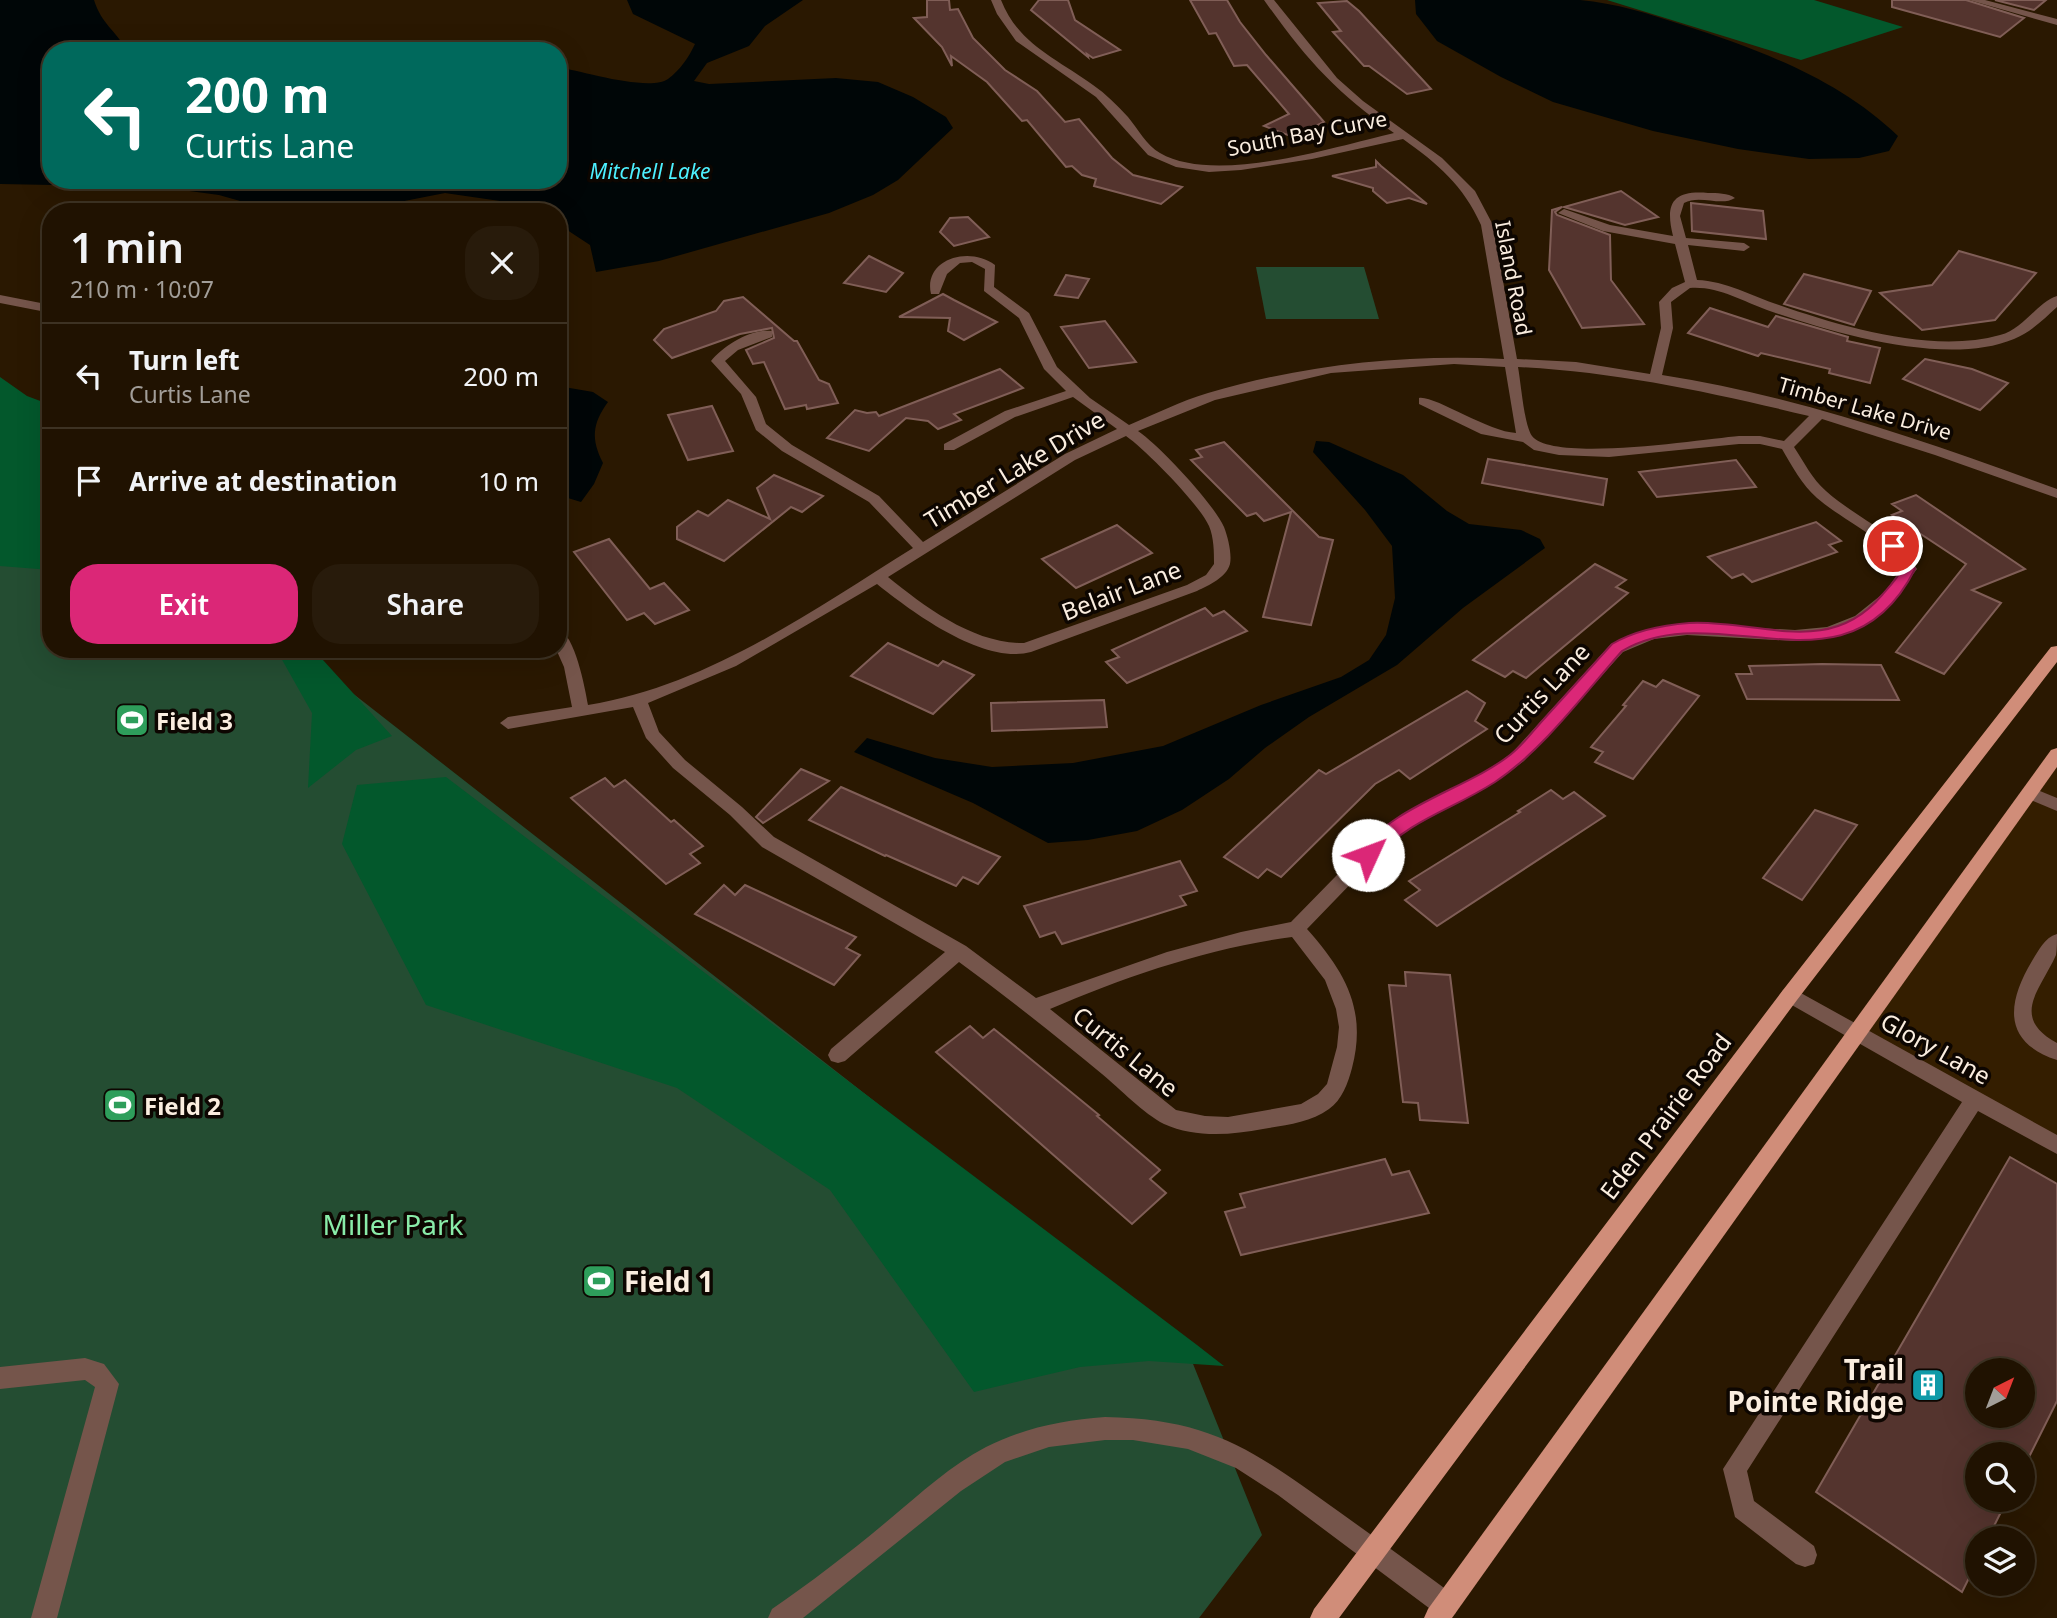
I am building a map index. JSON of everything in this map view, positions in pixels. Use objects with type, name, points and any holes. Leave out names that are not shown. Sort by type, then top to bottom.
[{"type":"main road","name":"Eden Prairie Road","points":[[1323,1618],[1790,995],[2057,650]]},
{"type":"main road","points":[[1442,1611],[2057,754]]},
{"type":"street","name":"South Bay Curve","points":[[996,0],[1001,15],[1020,40],[1101,96],[1144,146],[1157,157],[1174,163],[1226,170],[1401,135]]},
{"type":"street","name":"Island Road","points":[[1269,0],[1323,71],[1448,170],[1466,187],[1478,205],[1487,225],[1526,438]]},
{"type":"street","points":[[1974,0],[2057,22]]},
{"type":"street","points":[[1692,285],[1674,216],[1676,201],[1690,196],[1729,198]]},
{"type":"street","points":[[1564,213],[1616,232],[1744,247]]},
{"type":"street","points":[[935,291],[936,280],[959,258],[970,255],[981,258],[990,268],[988,288],[1024,316],[1051,369],[1075,392],[1128,428]]},
{"type":"street","points":[[1656,375],[1667,328],[1665,302],[1673,292],[1692,285],[1718,288],[1796,315],[1845,328],[1899,339],[1965,346],[2009,338],[2057,300]]},
{"type":"street","points":[[0,299],[42,307]]},
{"type":"street","points":[[767,334],[737,346],[718,361],[746,391],[754,404],[757,421],[797,455],[825,468],[875,500],[922,550]]},
{"type":"street","name":"Timber Lake Drive","points":[[508,723],[639,700],[724,665],[878,577],[1056,466],[1128,428],[1188,404],[1253,384],[1318,371],[1421,361],[1511,361],[1595,366],[1656,375],[1909,440],[2057,494]]},
{"type":"street","points":[[949,447],[1010,414],[1075,392]]},
{"type":"street","points":[[1424,401],[1489,434],[1506,438],[1526,438],[1537,446],[1587,453],[1739,440],[1760,440],[1787,446],[1818,415]]},
{"type":"street","name":"Belair Lane","points":[[878,577],[891,588],[977,640],[1000,648],[1025,648],[1179,593],[1210,578],[1222,565],[1222,549],[1216,526],[1195,497],[1128,428]]},
{"type":"street","name":"Curtis Lane","points":[[639,700],[652,734],[679,764],[736,811],[768,842],[960,951],[1034,1007],[1169,1117],[1189,1124],[1231,1127],[1306,1112],[1322,1103],[1336,1088],[1348,1052],[1350,1021],[1345,998],[1312,947],[1296,929],[1386,836],[1414,816],[1488,779],[1518,757],[1617,648],[1634,637],[1690,628],[1803,638],[1830,634],[1860,622],[1879,608],[1905,577],[1909,569],[1904,558],[1893,546],[1822,495],[1806,478],[1787,446]]},
{"type":"street","points":[[567,655],[581,710]]},
{"type":"street","points":[[2030,793],[2057,805]]},
{"type":"street","points":[[1034,1007],[1074,989],[1141,967],[1260,933],[1296,929]]},
{"type":"street","points":[[2057,941],[2024,991],[2021,1006],[2026,1028],[2045,1047],[2057,1052]]},
{"type":"street","points":[[838,1055],[960,951]]},
{"type":"street","name":"Glory Lane","points":[[1790,995],[2057,1145]]},
{"type":"street","points":[[1805,1555],[1744,1508],[1735,1469],[1975,1099]]},
{"type":"street","points":[[0,1378],[85,1369],[96,1372],[107,1384],[44,1618]]},
{"type":"street","points":[[781,1618],[818,1594],[946,1488],[995,1454],[1032,1439],[1074,1431],[1118,1429],[1167,1432],[1216,1446],[1269,1474],[1374,1550],[1442,1611]]},
{"type":"shaded area","points":[[2057,752],[2057,1145],[1857,1034]]},
{"type":"green space","points":[[1607,0],[1814,0],[1903,27],[1801,60]]},
{"type":"green space","points":[[1256,267],[1364,267],[1379,319],[1266,319]]},
{"type":"green space","points":[[0,377],[27,396],[42,402],[42,569],[0,566]]},
{"type":"green space","name":"Miller Park","points":[[0,418],[42,451],[42,658],[308,658],[1185,1344],[1262,1535],[1199,1618],[0,1618]]},
{"type":"green space","points":[[281,658],[321,658],[392,736],[356,750],[308,788],[312,713]]},
{"type":"green space","points":[[446,777],[1224,1366],[1149,1361],[1080,1367],[974,1392],[830,1190],[677,1088],[426,1005],[342,844],[357,785]]},
{"type":"water","name":"Mitchell Lake","points":[[0,0],[94,0],[101,15],[121,42],[42,42],[42,185],[0,184]]},
{"type":"water","name":"Mitchell Lake","points":[[627,0],[803,0],[765,26],[749,46],[707,63],[694,81],[709,84],[836,78],[878,82],[913,97],[946,117],[953,128],[898,180],[873,195],[829,213],[659,261],[596,272],[590,245],[567,230],[567,203],[506,203],[445,193],[394,203],[247,203],[219,195],[175,189],[567,189],[567,69],[631,82],[659,82],[676,72],[695,44],[633,14]]},
{"type":"water","points":[[1415,0],[1580,0],[1645,13],[1741,45],[1797,68],[1850,98],[1898,136],[1889,151],[1859,158],[1809,159],[1738,149],[1653,131],[1553,102],[1501,77],[1437,41],[1416,14]]},
{"type":"water","points":[[567,388],[593,392],[608,402],[599,417],[595,432],[596,446],[603,463],[594,484],[581,502],[567,498]]},
{"type":"water","points":[[1316,441],[1329,442],[1403,475],[1447,511],[1469,524],[1521,530],[1540,539],[1545,548],[1463,608],[1397,665],[1309,717],[1265,748],[1229,779],[1182,810],[1137,831],[1088,840],[1048,843],[973,803],[854,752],[867,738],[935,758],[992,767],[1073,763],[1163,746],[1261,705],[1341,677],[1369,660],[1386,635],[1395,598],[1392,546],[1365,510],[1313,452]]},
{"type":"building","points":[[927,0],[949,0],[950,10],[958,9],[973,38],[1005,70],[1037,91],[1065,122],[1079,119],[1112,158],[1133,175],[1182,187],[1161,204],[1094,186],[1096,179],[1082,175],[1072,166],[1066,167],[1027,120],[1022,121],[987,82],[951,56],[952,66],[942,47],[914,18],[927,17]]},
{"type":"building","points":[[1039,0],[1068,0],[1075,20],[1120,50],[1093,58],[1087,54],[1088,57],[1031,10]]},
{"type":"building","points":[[1190,0],[1227,0],[1240,22],[1266,55],[1324,122],[1293,137],[1264,126],[1289,114],[1247,65],[1234,66],[1216,33],[1209,34]]},
{"type":"building","points":[[1892,0],[1966,0],[2024,18],[2000,37],[1892,7]]},
{"type":"building","points":[[1995,0],[2046,0],[2034,10]]},
{"type":"building","points":[[1347,1],[1431,89],[1407,94],[1369,66],[1364,66],[1333,32],[1341,31],[1318,3]]},
{"type":"building","points":[[1376,161],[1427,204],[1409,198],[1387,203],[1373,188],[1332,176],[1376,167]]},
{"type":"building","points":[[1621,191],[1658,217],[1625,225],[1564,207]]},
{"type":"building","points":[[1691,203],[1763,211],[1766,239],[1692,231]]},
{"type":"building","points":[[1562,207],[1555,212],[1557,215],[1610,235],[1611,280],[1644,324],[1582,328],[1549,270],[1552,210]]},
{"type":"building","points":[[968,217],[989,237],[954,246],[940,232],[950,218]]},
{"type":"building","points":[[1959,251],[2036,273],[1995,320],[1922,330],[1880,293],[1932,285]]},
{"type":"building","points":[[869,256],[903,273],[886,292],[844,283]]},
{"type":"building","points":[[1804,274],[1871,291],[1854,325],[1784,304]]},
{"type":"building","points":[[1066,275],[1089,279],[1078,298],[1055,295]]},
{"type":"building","points":[[943,294],[997,322],[964,340],[948,331],[950,318],[899,317]]},
{"type":"building","points":[[743,297],[797,341],[819,380],[829,384],[838,403],[807,409],[806,405],[785,409],[764,362],[753,364],[746,350],[774,338],[772,328],[740,334],[672,358],[654,340],[664,329],[716,311],[724,301]]},
{"type":"building","points":[[1710,308],[1768,327],[1776,316],[1848,337],[1847,341],[1880,348],[1870,383],[1829,373],[1830,369],[1761,353],[1758,356],[1688,333]]},
{"type":"building","points":[[1105,321],[1136,362],[1089,368],[1061,327]]},
{"type":"building","points":[[1925,359],[1972,369],[2008,383],[1980,410],[1903,379]]},
{"type":"building","points":[[1000,369],[1023,388],[954,414],[961,420],[938,429],[928,421],[906,418],[869,451],[827,438],[855,410],[876,412],[879,416]]},
{"type":"building","points":[[712,406],[733,451],[688,460],[668,415]]},
{"type":"building","points":[[1224,442],[1319,537],[1333,540],[1311,625],[1263,617],[1291,512],[1264,521],[1256,513],[1247,516],[1191,460],[1202,457],[1196,450]]},
{"type":"building","points":[[1488,459],[1607,479],[1603,505],[1482,483]]},
{"type":"building","points":[[1736,460],[1756,487],[1657,497],[1639,472]]},
{"type":"building","points":[[774,475],[823,496],[802,512],[791,507],[724,561],[677,539],[677,527],[698,511],[708,516],[728,500],[770,519],[757,488]]},
{"type":"building","points":[[1916,495],[2025,569],[1972,590],[2001,603],[1944,674],[1896,652],[1966,564],[1892,515],[1902,511],[1892,504]]},
{"type":"building","points":[[1816,522],[1841,541],[1829,545],[1837,552],[1752,582],[1743,574],[1732,578],[1708,557]]},
{"type":"building","points":[[1117,525],[1152,553],[1076,588],[1042,559]]},
{"type":"building","points":[[609,539],[650,589],[664,583],[689,610],[655,624],[644,613],[627,620],[574,552]]},
{"type":"building","points":[[1595,564],[1626,580],[1616,587],[1628,593],[1526,678],[1513,671],[1505,677],[1473,660]]},
{"type":"building","points":[[1205,608],[1213,616],[1224,611],[1247,631],[1127,683],[1106,662],[1119,657],[1112,650]]},
{"type":"building","points":[[888,643],[938,666],[943,661],[974,675],[933,714],[851,676]]},
{"type":"building","points":[[1881,665],[1899,700],[1747,699],[1736,674],[1752,674],[1749,666]]},
{"type":"building","points":[[1663,680],[1699,696],[1633,779],[1595,762],[1603,752],[1591,747],[1626,706],[1623,705],[1643,681],[1656,687]]},
{"type":"building","points":[[1467,691],[1485,703],[1475,721],[1487,729],[1410,779],[1399,770],[1375,784],[1281,877],[1267,869],[1258,878],[1224,857],[1319,770],[1326,774]]},
{"type":"building","points":[[1104,700],[1107,727],[992,731],[991,703]]},
{"type":"building","points":[[801,769],[829,781],[763,823],[756,817]]},
{"type":"building","points":[[605,778],[614,787],[625,780],[671,822],[674,820],[703,846],[690,854],[700,863],[666,884],[571,798]]},
{"type":"building","points":[[841,787],[1000,857],[978,884],[963,877],[956,886],[809,820]]},
{"type":"building","points":[[1551,790],[1563,799],[1574,792],[1605,816],[1437,926],[1405,900],[1420,890],[1409,881]]},
{"type":"building","points":[[1815,810],[1857,825],[1802,900],[1763,878]]},
{"type":"building","points":[[1180,861],[1197,891],[1180,896],[1186,905],[1062,944],[1055,932],[1040,937],[1024,906]]},
{"type":"building","points":[[724,885],[735,895],[745,885],[856,937],[846,948],[860,955],[834,985],[695,914]]},
{"type":"building","points":[[1405,972],[1450,975],[1468,1123],[1420,1120],[1418,1103],[1403,1102],[1389,985],[1406,986]]},
{"type":"building","points":[[970,1026],[983,1038],[994,1029],[1099,1115],[1097,1116],[1160,1170],[1150,1179],[1166,1193],[1132,1224],[936,1052]]},
{"type":"building","name":"Trail Pointe Ridge","points":[[2010,1157],[2057,1184],[2057,1401],[2035,1445],[2035,1442],[1965,1442],[1965,1512],[2001,1512],[1994,1526],[1965,1526],[1965,1586],[1962,1592],[1816,1492]]},
{"type":"building","points":[[1385,1159],[1392,1175],[1409,1171],[1429,1213],[1241,1255],[1225,1212],[1245,1207],[1240,1194]]},
{"type":"place","name":"Field 3","points":[[132,720]]},
{"type":"place","name":"Field 2","points":[[120,1105]]},
{"type":"place","name":"Field 1","points":[[599,1281]]},
{"type":"place","name":"Trail Pointe Ridge","points":[[1928,1385]]},
{"type":"route","points":[[1368,855],[1386,836],[1414,816],[1488,779],[1518,757],[1617,648],[1634,637],[1657,631],[1690,628],[1803,638],[1830,634],[1860,622],[1879,608],[1905,577],[1909,569],[1904,558],[1893,546]]}]
